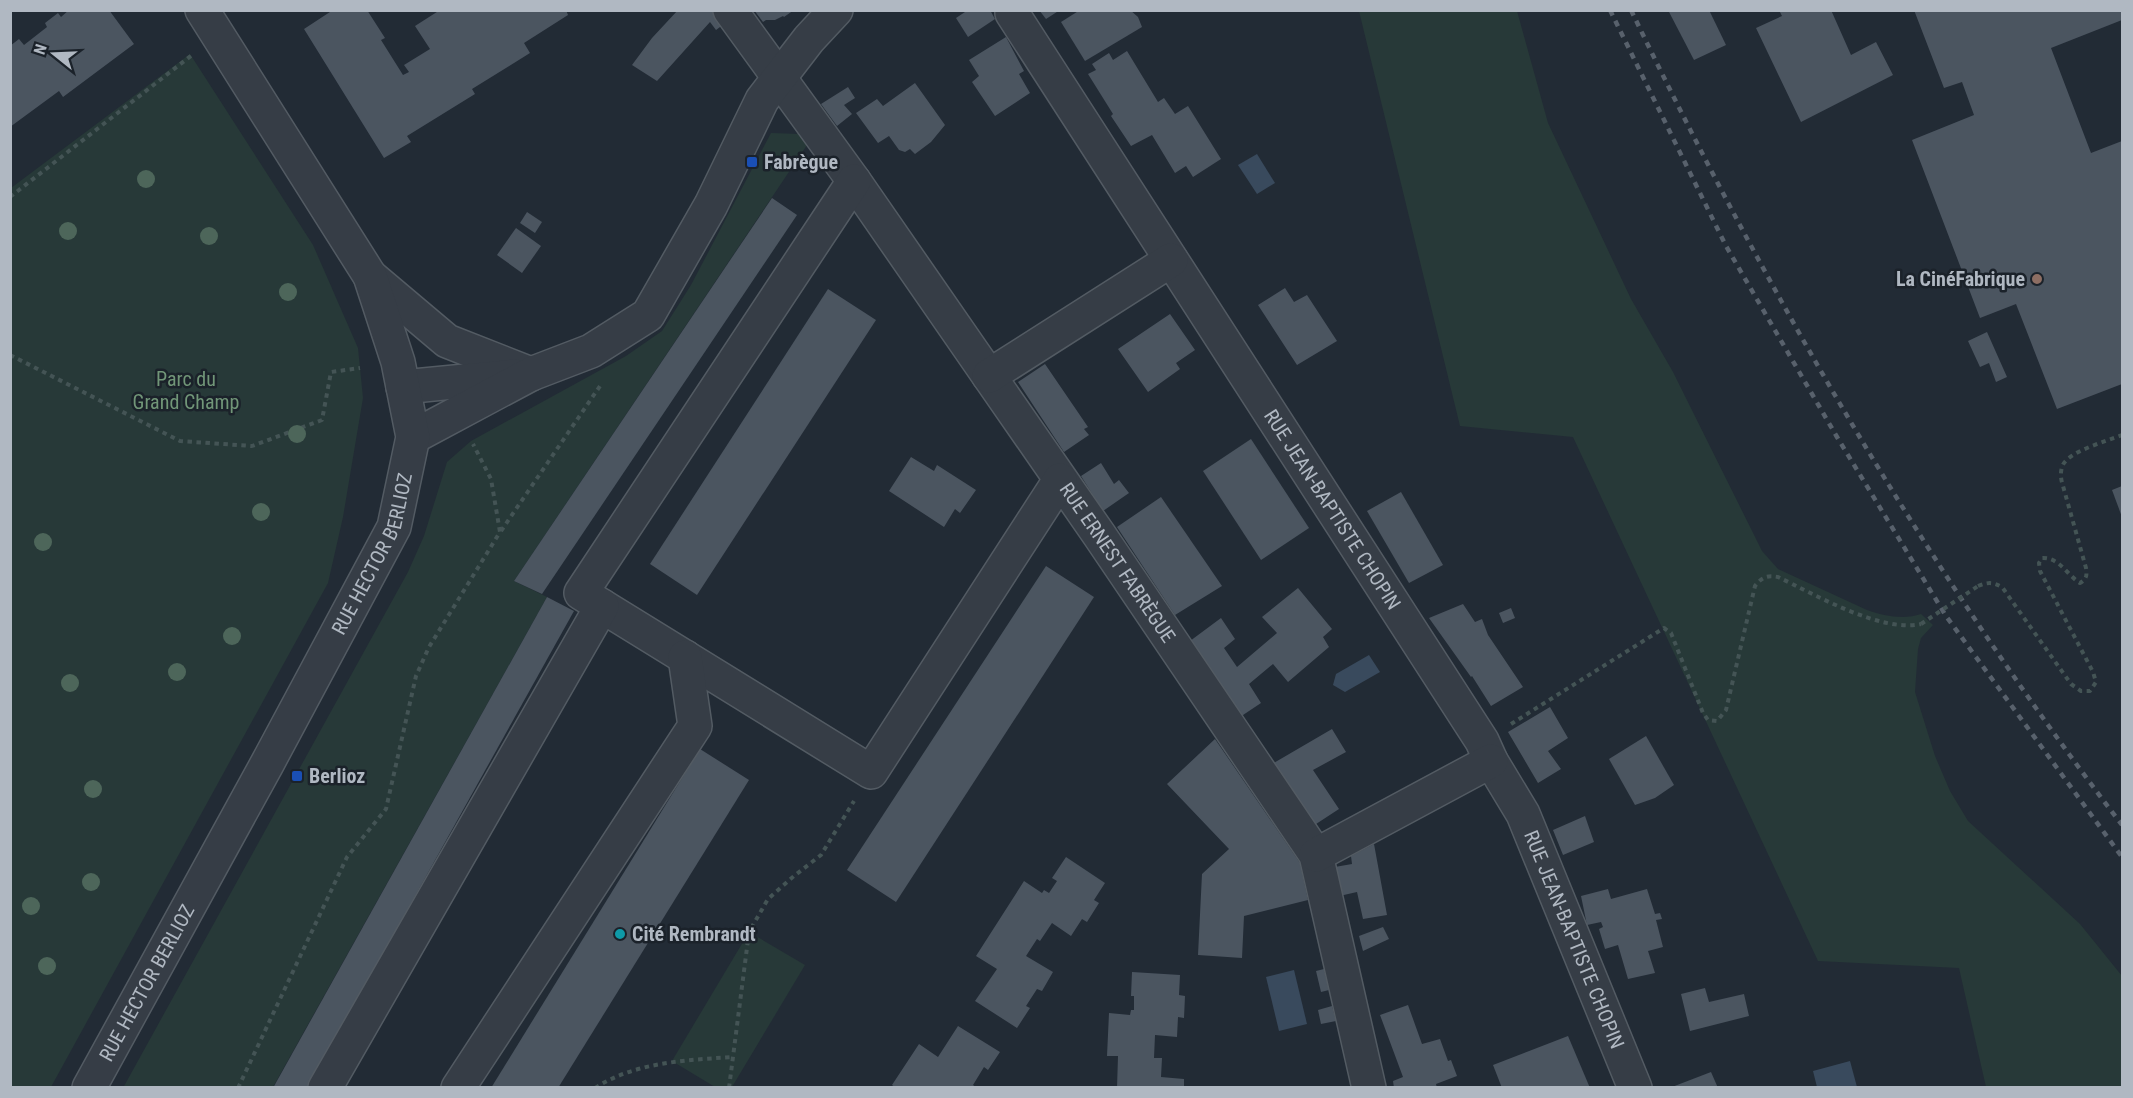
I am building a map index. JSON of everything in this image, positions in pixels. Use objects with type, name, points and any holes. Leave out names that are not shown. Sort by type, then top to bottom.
[{"type":"street","name":"RUE ERNEST FABRÈGUE","points":[[730,10],[854,181],[1316,855],[1369,1088]]},
{"type":"street","points":[[413,437],[531,374],[591,351],[648,315],[711,205],[762,100],[808,39],[836,10]]},
{"type":"street","name":"RUE JEAN-BAPTISTE CHOPIN","points":[[1012,13],[1486,751],[1523,814],[1635,1088]]},
{"type":"street","name":"RUE HECTOR BERLIOZ","points":[[89,1088],[394,527],[413,437],[398,362],[370,276],[210,23]]},
{"type":"street","points":[[854,181],[580,593],[871,772],[1060,480]]},
{"type":"street","points":[[989,376],[1171,260]]},
{"type":"street","points":[[370,276],[447,341],[531,374]]},
{"type":"street","points":[[403,387],[531,374]]},
{"type":"street","points":[[325,1088],[602,606]]},
{"type":"street","points":[[458,1088],[695,726],[685,657]]},
{"type":"street","points":[[1316,855],[1486,751]]},
{"type":"path","points":[[10,197],[210,23]]},
{"type":"path","points":[[10,355],[180,441],[252,447],[322,420],[331,372],[360,368]]},
{"type":"path","points":[[238,1088],[347,857],[386,809],[416,676],[429,647],[500,532],[601,384]]},
{"type":"path","points":[[1486,751],[1664,628],[1671,633],[1703,713],[1708,720],[1717,721],[1726,710],[1755,586],[1760,579],[1769,575],[1881,623],[1912,626],[1921,624],[1978,586],[1987,582],[1995,583],[2002,587],[2071,684],[2081,691],[2090,691],[2096,682],[2093,672],[2040,571],[2039,563],[2042,558],[2054,559],[2080,583],[2085,581],[2087,576],[2060,476],[2062,466],[2068,456],[2122,435]]},
{"type":"path","points":[[471,441],[491,479],[500,532]]},
{"type":"path","points":[[729,1088],[749,932],[768,899],[821,855],[871,772]]},
{"type":"path","points":[[596,1088],[609,1079],[672,1061],[733,1057]]},
{"type":"green space","points":[[1359,11],[1517,11],[1548,123],[1631,299],[1673,372],[1762,551],[1778,569],[1867,610],[1894,617],[1921,614],[1933,625],[1921,638],[1918,649],[1915,692],[1935,756],[1950,791],[1968,821],[2080,924],[2122,976],[2122,1087],[1986,1087],[1959,968],[1818,961],[1573,437],[1460,426]]},
{"type":"green space","name":"Parc du Grand Champ","points":[[190,54],[313,245],[358,348],[363,398],[343,517],[328,583],[51,1087],[11,1087],[11,188]]},
{"type":"green space","points":[[771,133],[800,134],[807,145],[514,581],[547,597],[273,1087],[123,1088],[408,572],[424,536],[447,462],[471,441],[626,356],[662,331],[691,285]]},
{"type":"green space","points":[[749,932],[805,965],[732,1087],[715,1087],[672,1061]]},
{"type":"water","points":[[1257,154],[1275,183],[1257,194],[1238,165]]},
{"type":"water","points":[[1369,655],[1380,672],[1345,692],[1333,685],[1336,674]]},
{"type":"water","points":[[1294,970],[1307,1024],[1279,1031],[1266,977]]},
{"type":"water","points":[[1850,1061],[1857,1087],[1817,1087],[1813,1071]]},
{"type":"building","points":[[69,10],[109,10],[134,44],[63,97],[59,91],[10,127],[10,46],[19,39],[24,45],[47,27],[45,23],[58,13],[61,17]]},
{"type":"building","points":[[333,10],[367,10],[385,38],[381,40],[403,75],[409,72],[404,65],[430,49],[415,26],[440,10],[566,10],[568,15],[524,43],[530,53],[472,89],[475,94],[407,136],[411,142],[384,158],[304,29]]},
{"type":"building","points":[[678,10],[714,10],[724,24],[716,30],[710,22],[657,81],[632,65],[652,38]]},
{"type":"building","points":[[754,10],[794,10],[784,17],[763,22]]},
{"type":"building","points":[[968,10],[990,10],[995,19],[968,37],[956,18]]},
{"type":"building","points":[[1039,10],[1060,10],[1046,19]]},
{"type":"building","points":[[1080,10],[1130,10],[1138,17],[1142,27],[1085,61],[1061,22]]},
{"type":"building","points":[[1668,10],[1709,10],[1726,45],[1694,60]]},
{"type":"building","points":[[1779,10],[1831,10],[1851,55],[1876,42],[1893,75],[1801,122],[1756,28],[1782,16]]},
{"type":"building","name":"La CinéFabrique","points":[[1914,10],[2122,10],[2122,20],[2051,48],[2091,153],[2122,141],[2122,384],[2057,409],[2016,304],[1980,318],[1912,140],[1974,115],[1962,82],[1944,88]]},
{"type":"building","points":[[1006,37],[1024,71],[1019,74],[1030,93],[995,116],[972,82],[979,76],[969,60]]},
{"type":"building","points":[[1127,51],[1158,102],[1164,98],[1175,114],[1188,106],[1221,159],[1193,177],[1186,166],[1175,173],[1152,135],[1131,146],[1088,74],[1096,70],[1092,64],[1109,53],[1113,60]]},
{"type":"building","points":[[915,83],[945,125],[931,142],[915,154],[910,149],[905,152],[899,150],[889,136],[878,143],[856,113],[877,99],[883,106]]},
{"type":"building","points":[[848,87],[855,98],[844,105],[852,114],[837,126],[821,104]]},
{"type":"building","points":[[772,198],[797,215],[542,594],[514,581]]},
{"type":"building","points":[[527,212],[542,222],[535,233],[520,223]]},
{"type":"building","points":[[516,228],[541,246],[522,273],[497,255]]},
{"type":"building","points":[[1285,288],[1294,302],[1307,295],[1337,341],[1297,365],[1258,305]]},
{"type":"building","points":[[828,289],[876,320],[697,595],[650,564]]},
{"type":"building","points":[[1170,314],[1195,350],[1176,363],[1180,369],[1148,392],[1118,349]]},
{"type":"building","points":[[1987,332],[2007,377],[1996,382],[1989,363],[1980,367],[1968,341]]},
{"type":"building","points":[[1045,364],[1088,427],[1084,429],[1089,435],[1064,452],[1018,382]]},
{"type":"building","points":[[1251,439],[1309,528],[1261,560],[1203,471]]},
{"type":"building","points":[[911,457],[934,471],[937,465],[976,490],[960,513],[955,509],[944,527],[889,491]]},
{"type":"building","points":[[1101,463],[1114,484],[1119,480],[1129,493],[1103,511],[1081,476]]},
{"type":"building","points":[[2122,486],[2122,517],[2112,490]]},
{"type":"building","points":[[1401,492],[1443,565],[1409,583],[1367,511]]},
{"type":"building","points":[[1161,497],[1222,586],[1175,615],[1117,527]]},
{"type":"building","points":[[1046,566],[1094,597],[896,902],[847,870]]},
{"type":"building","points":[[1298,588],[1332,629],[1323,637],[1329,647],[1288,682],[1273,664],[1249,684],[1261,703],[1240,717],[1190,641],[1221,618],[1235,639],[1224,648],[1237,667],[1277,633],[1262,617]]},
{"type":"building","points":[[547,597],[574,611],[308,1088],[273,1088]]},
{"type":"building","points":[[1463,604],[1475,622],[1482,619],[1488,635],[1523,687],[1491,706],[1429,618]]},
{"type":"building","points":[[1511,608],[1515,618],[1503,623],[1499,613]]},
{"type":"building","points":[[1550,707],[1568,738],[1548,751],[1561,769],[1538,783],[1508,732]]},
{"type":"building","points":[[1332,729],[1346,752],[1313,770],[1339,809],[1313,826],[1272,764]]},
{"type":"building","points":[[1646,736],[1674,785],[1655,798],[1635,805],[1609,759]]},
{"type":"building","points":[[1215,739],[1300,863],[1308,900],[1244,916],[1242,958],[1198,955],[1202,874],[1229,849],[1167,784]]},
{"type":"building","name":"Cité Rembrandt","points":[[700,749],[749,780],[558,1088],[491,1088]]},
{"type":"building","points":[[1585,816],[1594,842],[1563,855],[1553,830]]},
{"type":"building","points":[[1374,844],[1387,915],[1363,919],[1357,892],[1335,897],[1329,868],[1352,864],[1351,856]]},
{"type":"building","points":[[1066,857],[1105,883],[1094,900],[1099,903],[1087,922],[1082,919],[1071,936],[1052,923],[1040,941],[1037,939],[1026,956],[1053,972],[1042,991],[1037,989],[1026,1006],[1030,1008],[1017,1028],[975,1001],[997,969],[976,956],[1024,881],[1042,893],[1044,890],[1049,893],[1057,881],[1052,878]]},
{"type":"building","points":[[1608,889],[1611,899],[1647,889],[1655,914],[1660,913],[1662,919],[1656,920],[1663,947],[1648,951],[1655,973],[1628,979],[1618,945],[1605,949],[1599,929],[1603,927],[1601,922],[1587,925],[1581,896]]},
{"type":"building","points":[[1383,927],[1389,939],[1363,951],[1359,936]]},
{"type":"building","points":[[1324,969],[1329,990],[1321,992],[1316,971]]},
{"type":"building","points":[[1132,972],[1180,975],[1179,995],[1185,996],[1184,1018],[1178,1017],[1177,1037],[1155,1035],[1154,1058],[1162,1058],[1161,1077],[1184,1079],[1184,1088],[1117,1088],[1118,1056],[1107,1056],[1109,1013],[1130,1015],[1131,1010],[1134,1010],[1134,996],[1131,996]]},
{"type":"building","points":[[1705,988],[1709,1002],[1744,994],[1749,1016],[1690,1031],[1681,994]]},
{"type":"building","points":[[1408,1005],[1422,1044],[1440,1039],[1448,1061],[1451,1060],[1457,1076],[1436,1084],[1437,1088],[1394,1088],[1393,1081],[1403,1077],[1380,1015]]},
{"type":"building","points":[[1332,1006],[1336,1021],[1321,1024],[1318,1010]]},
{"type":"building","points":[[958,1026],[1000,1052],[988,1070],[984,1067],[973,1085],[977,1088],[896,1088],[892,1085],[919,1044],[938,1057]]},
{"type":"building","points":[[1568,1036],[1590,1088],[1502,1088],[1493,1065]]},
{"type":"building","points":[[1711,1072],[1718,1088],[1672,1088],[1672,1087]]},
{"type":"railway","points":[[1610,10],[1726,246],[1837,437],[1946,616],[2122,857]]},
{"type":"railway","points":[[1631,10],[1739,223],[1856,431],[1983,632],[2122,825]]},
{"type":"place","name":"Fabrègue","points":[[752,162]]},
{"type":"place","name":"La CinéFabrique","points":[[2037,279]]},
{"type":"place","name":"Berlioz","points":[[297,776]]},
{"type":"place","name":"Cité Rembrandt","points":[[620,934]]}]
